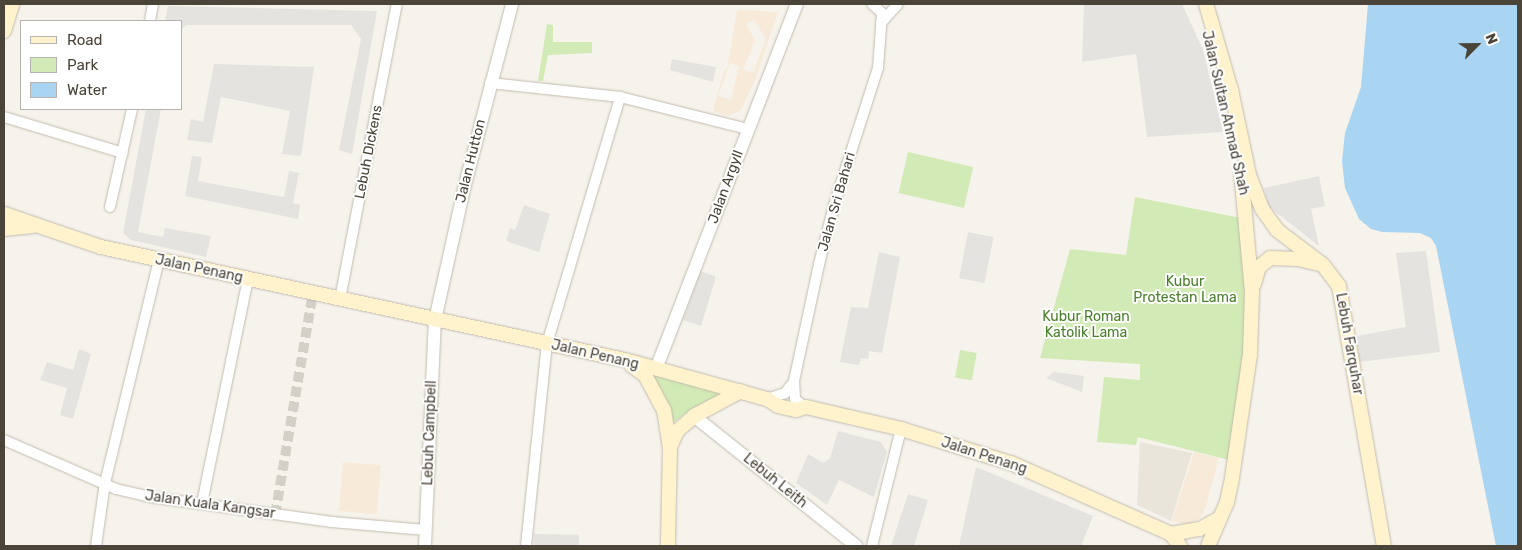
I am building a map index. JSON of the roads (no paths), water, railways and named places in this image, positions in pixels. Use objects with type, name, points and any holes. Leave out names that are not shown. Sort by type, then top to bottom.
[{"type":"main road","points":[[4,31],[12,4]]},
{"type":"main road","name":"Jalan Sultan Ahmad Shah","points":[[1199,4],[1230,90],[1249,175]]},
{"type":"main road","name":"Jalan Sultan Ahmad Shah","points":[[1199,4],[1221,85],[1242,176],[1252,292],[1252,324],[1244,413],[1232,478],[1220,518],[1208,546]]},
{"type":"main road","name":"Lebuh Farquhar","points":[[1249,175],[1262,209],[1277,230],[1322,265],[1339,286],[1384,546]]},
{"type":"main road","name":"Jalan Penang","points":[[4,214],[73,240],[624,360],[656,370],[768,398],[778,406],[796,410],[804,407],[901,430],[1011,463],[1171,534],[1180,546]]},
{"type":"main road","points":[[4,229],[34,226]]},
{"type":"main road","points":[[1252,292],[1259,267],[1270,258],[1298,259],[1322,265]]},
{"type":"main road","points":[[624,360],[645,375],[659,397],[670,447],[668,546]]},
{"type":"main road","points":[[670,447],[677,431],[694,416],[741,391]]},
{"type":"main road","points":[[1171,534],[1200,528],[1220,518]]},
{"type":"street","points":[[150,20],[153,4]]},
{"type":"street","name":"Lebuh Dickens","points":[[340,299],[397,4]]},
{"type":"street","name":"Jalan Hutton","points":[[435,320],[490,83],[512,4]]},
{"type":"street","name":"Jalan Argyll","points":[[656,370],[747,129],[797,4]]},
{"type":"street","name":"Jalan Sri Bahari","points":[[804,407],[795,399],[794,381],[834,205],[878,68],[882,13],[872,4]]},
{"type":"street","points":[[881,24],[898,4]]},
{"type":"street","points":[[490,83],[620,97],[747,129]]},
{"type":"street","points":[[526,546],[547,344],[620,97]]},
{"type":"street","points":[[110,207],[124,153],[132,110]]},
{"type":"street","points":[[4,117],[124,153]]},
{"type":"street","points":[[96,546],[105,483],[159,260]]},
{"type":"street","points":[[202,503],[248,279]]},
{"type":"street","name":"Lebuh Campbell","points":[[425,546],[435,320]]},
{"type":"street","points":[[768,398],[785,393],[794,381]]},
{"type":"street","name":"Lebuh Leith","points":[[694,416],[856,546]]},
{"type":"street","points":[[872,546],[901,430]]},
{"type":"street","name":"Jalan Kuala Kangsar","points":[[4,440],[105,483],[150,497],[332,522],[426,530]]},
{"type":"water","points":[[1368,4],[1518,4],[1518,546],[1496,546],[1436,246],[1431,238],[1420,233],[1382,232],[1371,229],[1359,219],[1345,188],[1342,161],[1345,133],[1361,87]]},
{"type":"tunnel","points":[[275,515],[313,293]]},
{"type":"park label","name":"Kubur Protestan Lama","points":[[1185,290]]},
{"type":"park label","name":"Kubur Roman Katolik Lama","points":[[1086,326]]}]
